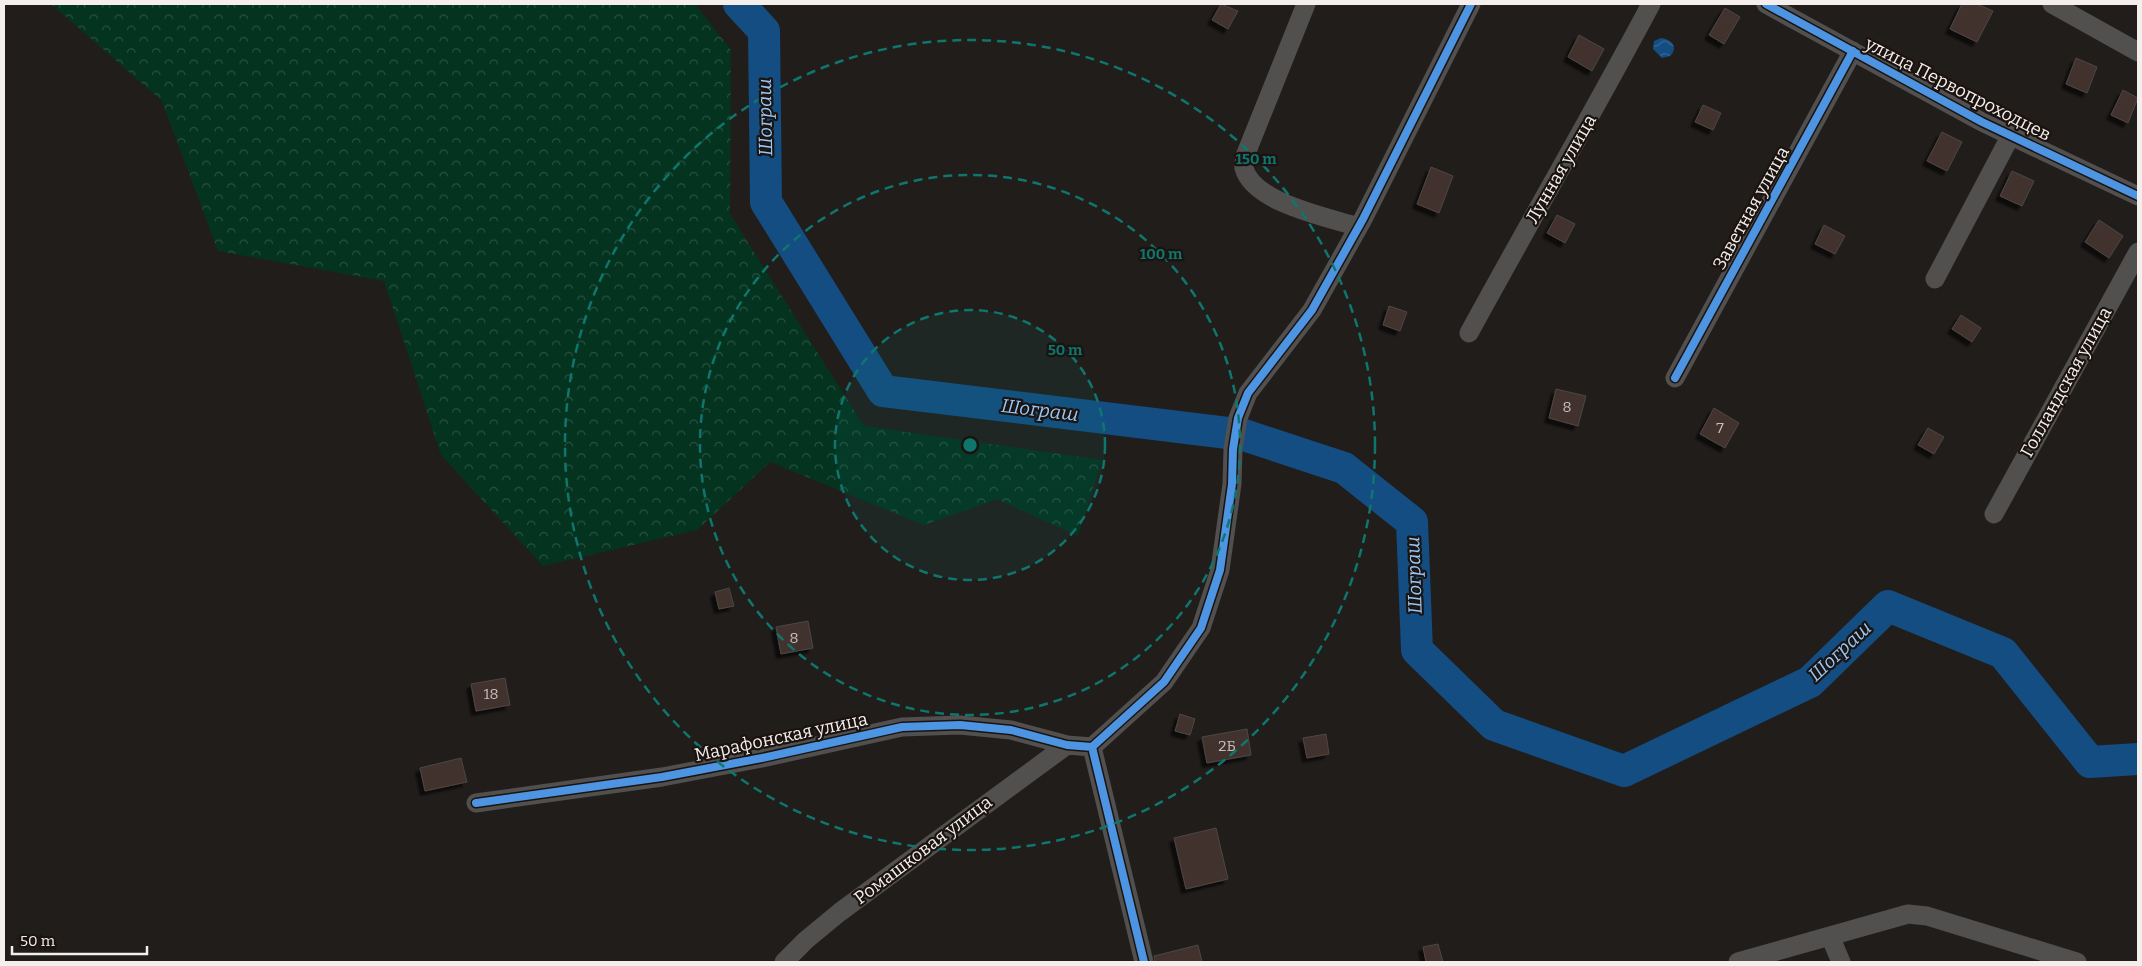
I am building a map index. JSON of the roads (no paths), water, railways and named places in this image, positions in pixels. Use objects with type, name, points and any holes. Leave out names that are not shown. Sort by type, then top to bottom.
[{"type":"street","points":[[1306,4],[1245,156],[1244,168],[1257,189],[1283,204],[1358,227]]},
{"type":"street","points":[[1144,962],[1092,746],[1164,682],[1201,628],[1220,570],[1232,484],[1233,449],[1238,418],[1248,393],[1312,310],[1358,227],[1471,4]]},
{"type":"street","name":"Лунная улица","points":[[1469,333],[1542,200],[1602,97],[1651,4]]},
{"type":"street","name":"улица Первопроходцев","points":[[1766,4],[1982,122],[2138,196]]},
{"type":"street","points":[[2052,4],[2138,52]]},
{"type":"street","name":"Заветная улица","points":[[1675,378],[1853,51]]},
{"type":"street","points":[[1935,279],[2011,135]]},
{"type":"street","name":"Голландская улица","points":[[1994,514],[2138,252]]},
{"type":"street","name":"Марафонская улица","points":[[476,803],[662,777],[762,758],[902,727],[960,725],[1011,730],[1067,744],[1092,746]]},
{"type":"street","name":"Ромашковая улица","points":[[784,962],[806,940],[840,912],[1067,744]]},
{"type":"street","points":[[1738,962],[1908,914],[1927,916],[2077,962]]},
{"type":"street","points":[[1830,936],[1841,962]]},
{"type":"water","points":[[1661,38],[1673,44],[1674,50],[1670,56],[1662,58],[1653,49],[1654,41]]},
{"type":"waterway","name":"Шограш","points":[[739,4],[764,31],[766,202],[883,391],[1244,435],[1344,468],[1412,522],[1417,650],[1494,725],[1624,771],[1810,682],[1888,606],[2003,653],[2090,762],[2138,759]]}]
